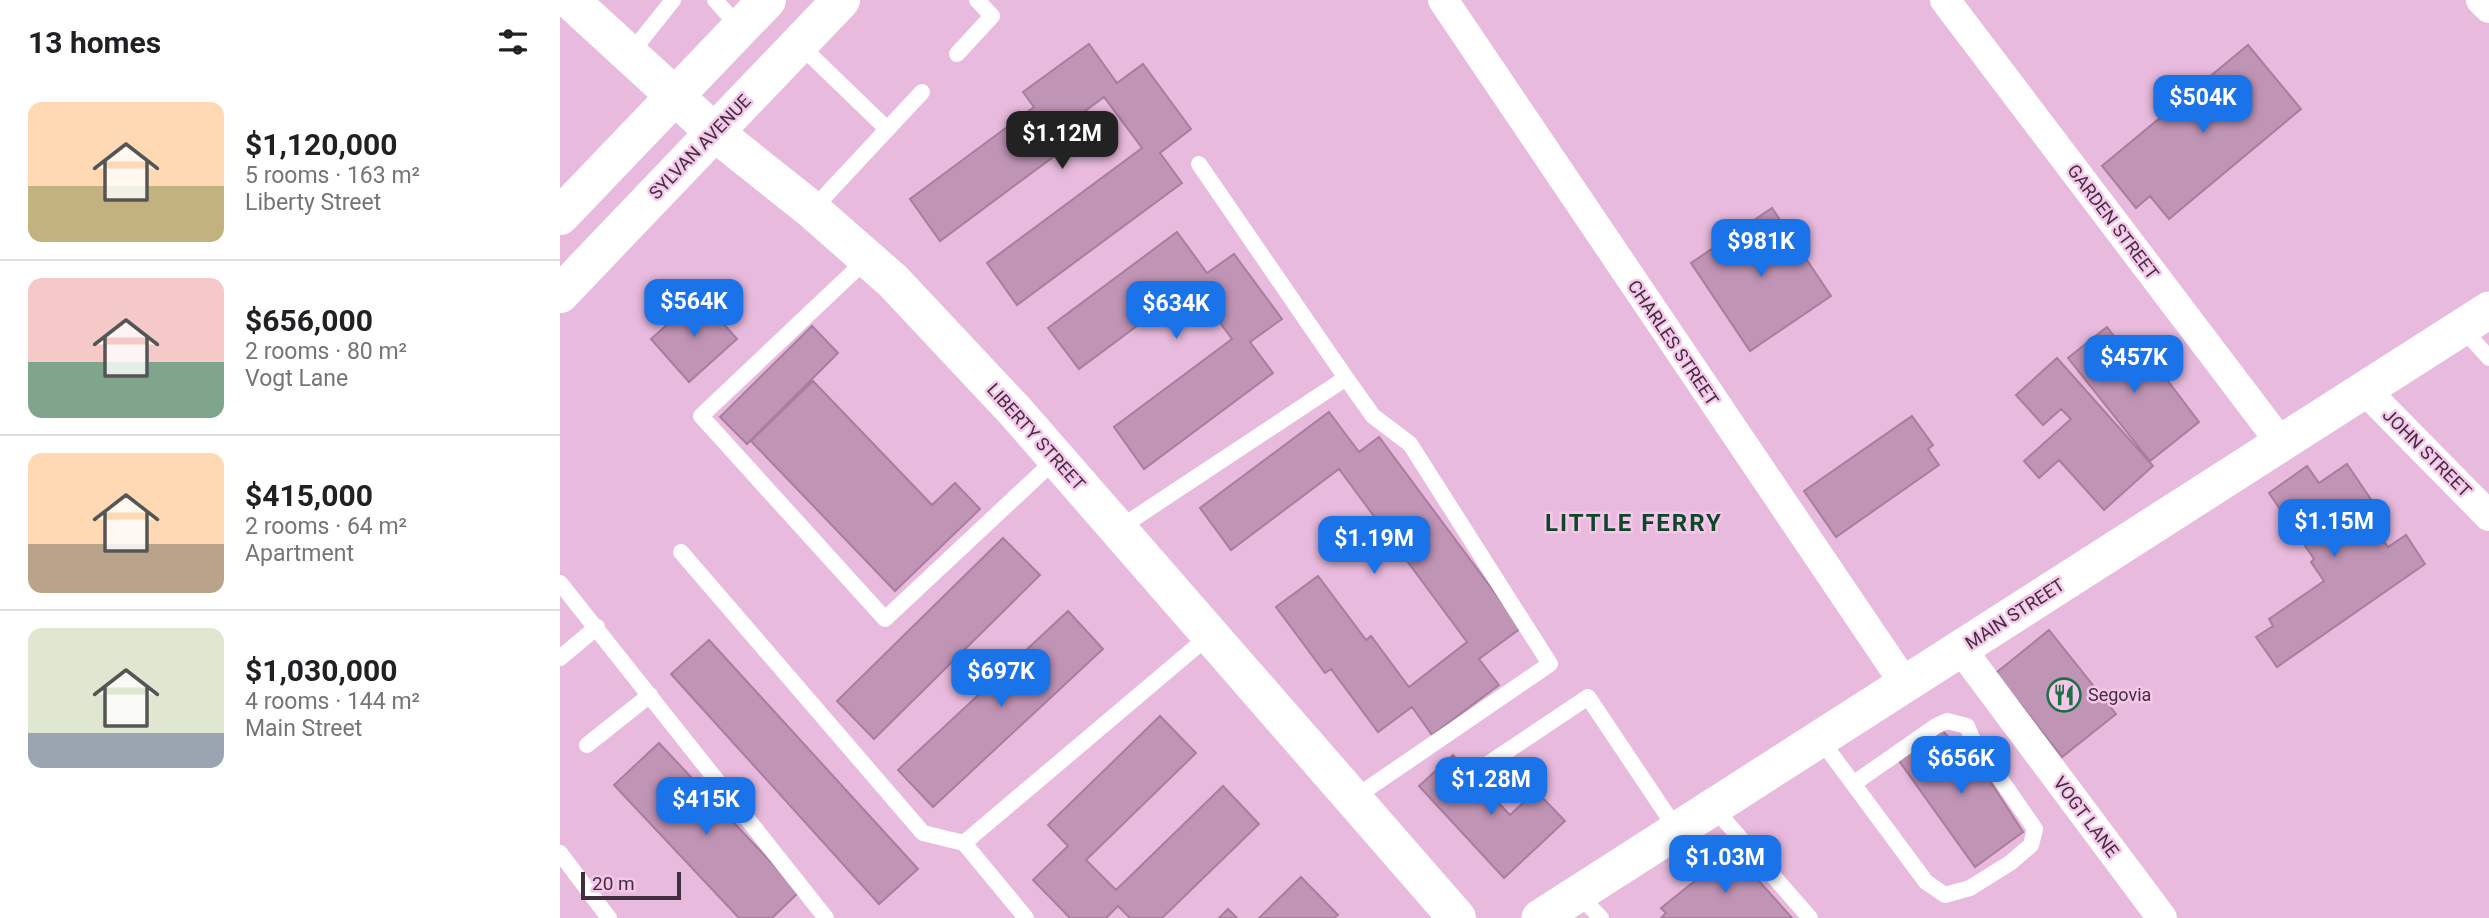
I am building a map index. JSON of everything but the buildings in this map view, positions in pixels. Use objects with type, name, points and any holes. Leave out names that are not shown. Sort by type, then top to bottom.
[{"type":"main road","name":"LIBERTY STREET","points":[[570,0],[714,132],[812,209],[893,281],[1056,458],[1457,918]]},
{"type":"main road","points":[[560,216],[767,0]]},
{"type":"main road","name":"SYLVAN AVENUE","points":[[560,294],[841,0]]},
{"type":"street","name":"CHARLES STREET","points":[[1443,0],[1905,684]]},
{"type":"street","name":"GARDEN STREET","points":[[1945,0],[2281,443]]},
{"type":"street","points":[[2481,0],[2489,8]]},
{"type":"street","name":"MAIN STREET","points":[[1540,918],[1590,906],[1677,830],[2475,319]]},
{"type":"street","name":"JOHN STREET","points":[[2365,390],[2489,516]]},
{"type":"street","name":"VOGT LANE","points":[[1961,649],[2162,918]]},
{"type":"lane","points":[[631,54],[673,0]]},
{"type":"lane","points":[[715,0],[740,28]]},
{"type":"lane","points":[[957,54],[992,16],[976,0]]},
{"type":"lane","points":[[799,44],[887,129]]},
{"type":"lane","points":[[812,209],[922,92]]},
{"type":"lane","points":[[1199,164],[1373,416],[1410,444],[1550,664],[1353,799]]},
{"type":"lane","points":[[868,258],[701,416],[885,619],[1056,458]]},
{"type":"lane","points":[[2475,319],[2489,358]]},
{"type":"lane","points":[[1118,529],[1346,378]]},
{"type":"lane","points":[[681,552],[923,833],[964,843],[1026,918]]},
{"type":"lane","points":[[560,583],[826,918]]},
{"type":"lane","points":[[560,658],[597,628]]},
{"type":"lane","points":[[964,843],[1210,635]]},
{"type":"lane","points":[[587,745],[650,695]]},
{"type":"lane","points":[[1485,766],[1588,698],[1677,830]]},
{"type":"lane","points":[[1820,739],[1853,784],[1926,882],[1945,895],[1970,888],[2010,863],[2031,845],[2035,829],[1972,738],[1968,726],[1947,721],[1936,726],[1853,784]]},
{"type":"lane","points":[[1713,807],[1810,918]]},
{"type":"lane","points":[[560,853],[609,918]]},
{"type":"place","name":"Segovia","points":[[2064,695]]},
{"type":"district","name":"LITTLE FERRY","points":[[1634,523]]}]
